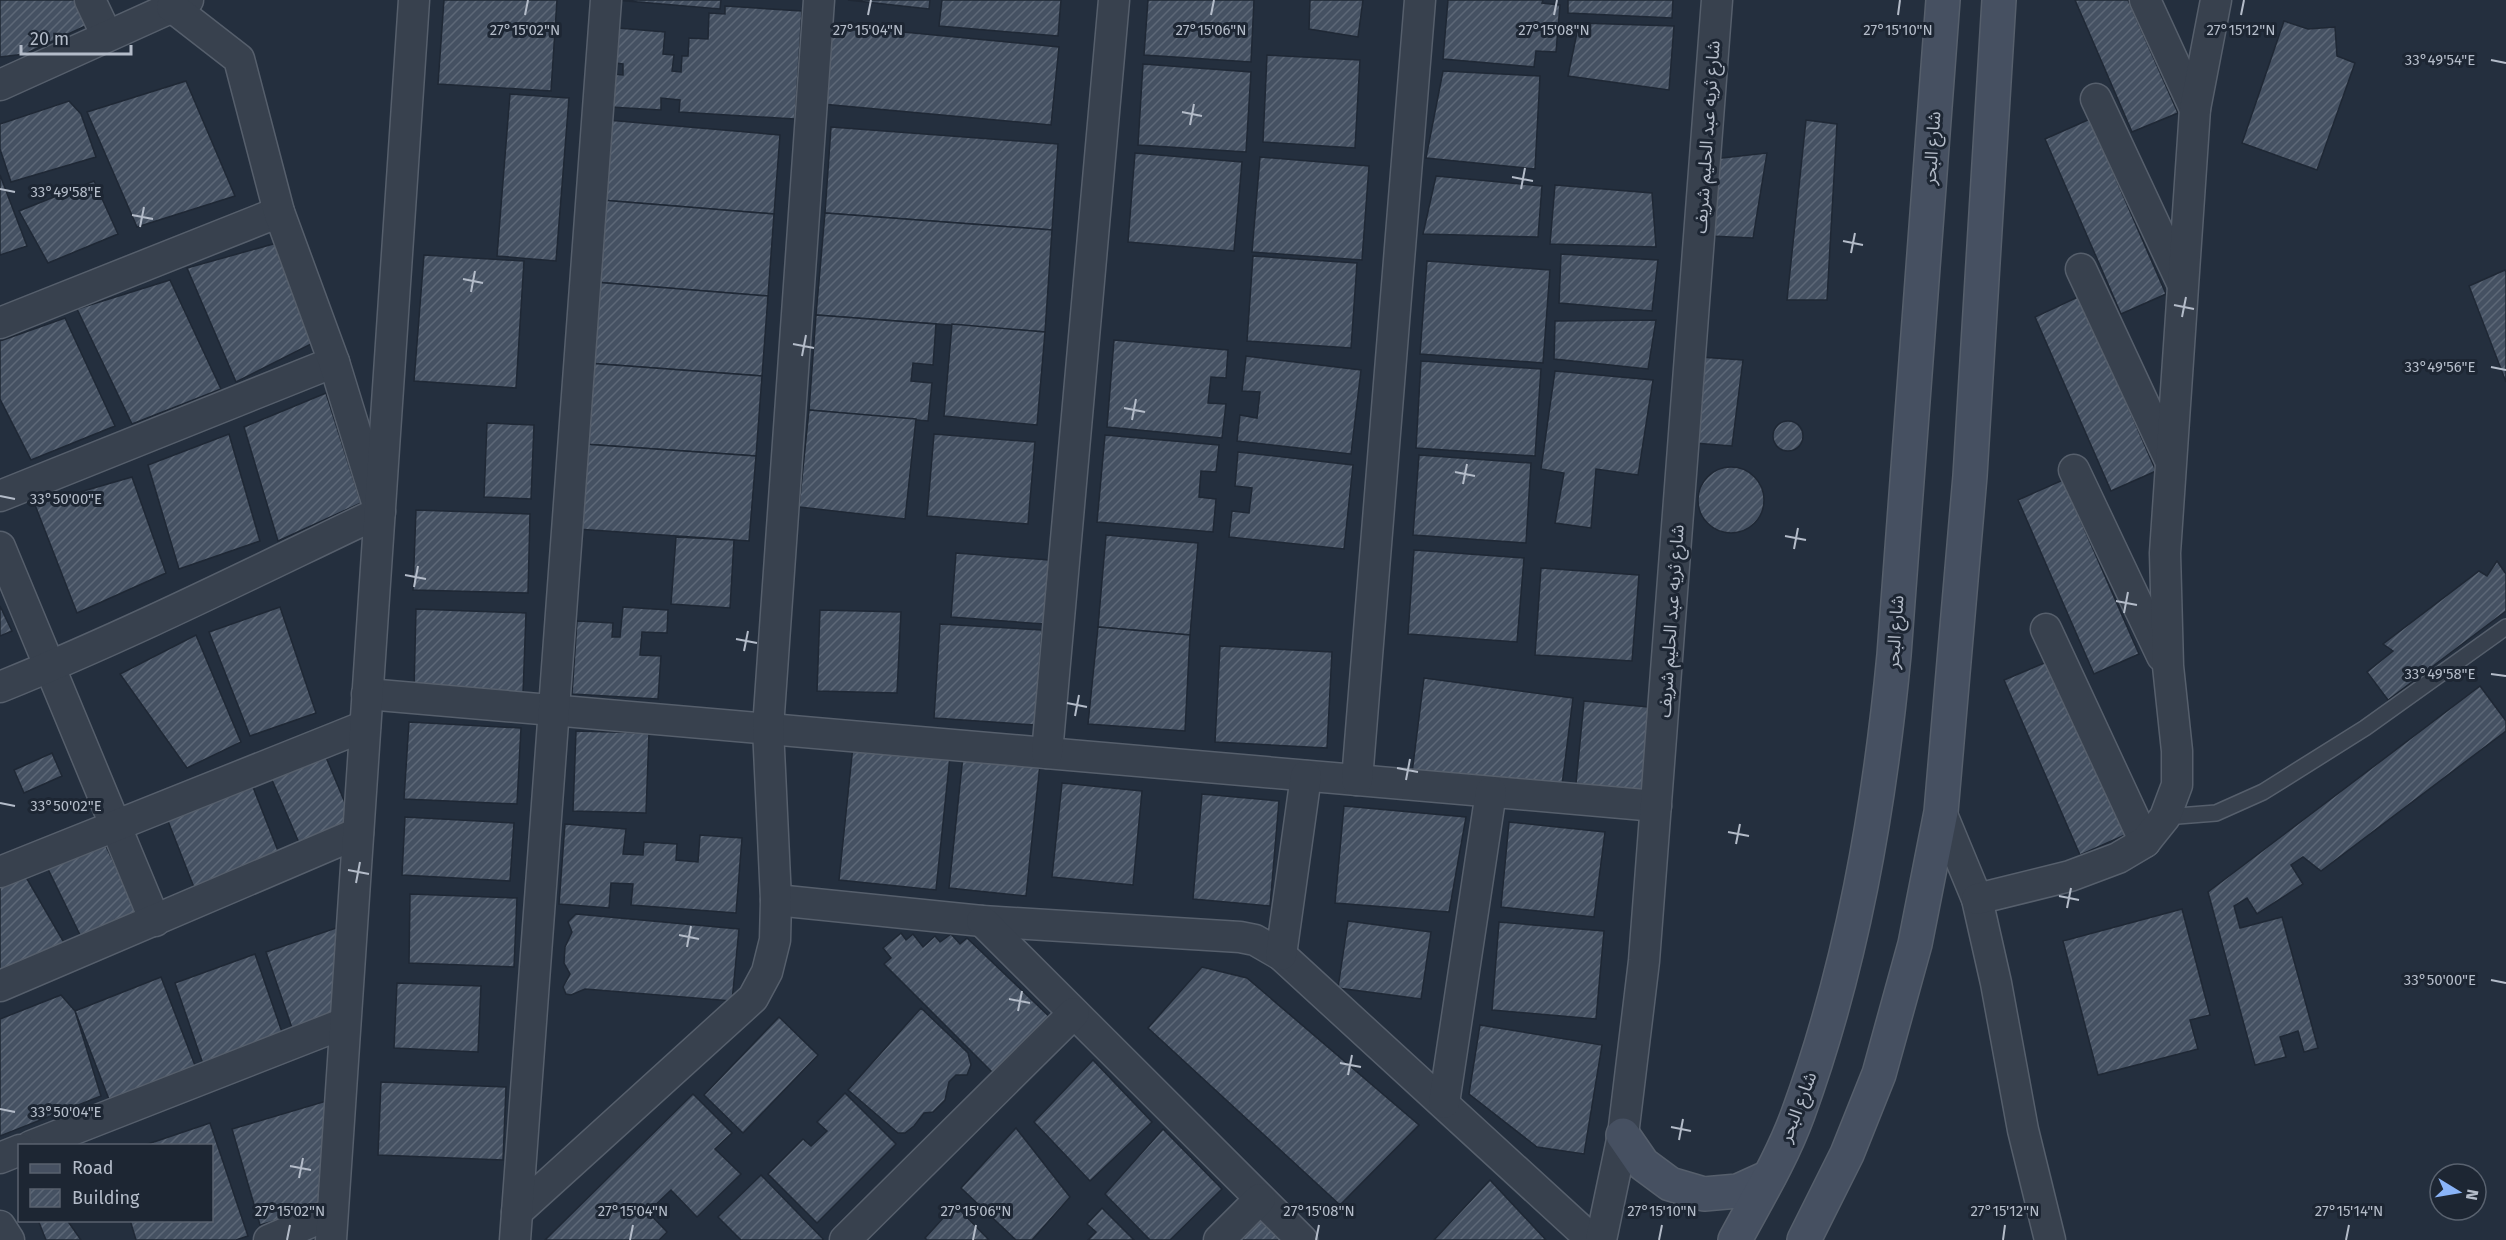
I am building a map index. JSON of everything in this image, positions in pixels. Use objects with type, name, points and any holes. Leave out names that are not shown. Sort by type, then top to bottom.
[{"type":"main road","name":"شارع البحر","points":[[1735,1240],[1769,1177],[1797,1115],[1827,1026],[1851,934],[1870,842],[1885,749],[1894,655],[1943,0]]},
{"type":"main road","points":[[1808,1237],[1847,1154],[1879,1074],[1915,944],[1941,812],[1970,476],[1999,0]]},
{"type":"main road","points":[[1623,1135],[1643,1164],[1670,1184],[1693,1191],[1704,1194],[1738,1191],[1769,1177]]},
{"type":"street","points":[[90,0],[107,36]]},
{"type":"street","points":[[269,1240],[332,1227],[414,0]]},
{"type":"street","points":[[516,1226],[606,0]]},
{"type":"street","points":[[516,1226],[753,998],[767,972],[775,940],[776,900],[768,728],[819,0]]},
{"type":"street","points":[[1047,753],[1114,0]]},
{"type":"street","points":[[1357,780],[1420,0]]},
{"type":"street","name":"شارع ثريه عبد الحليم شريف","points":[[1601,1240],[1623,1135],[1644,961],[1717,0]]},
{"type":"street","points":[[2145,0],[2195,109]]},
{"type":"street","points":[[1977,899],[2070,876],[2118,858],[2145,842],[2165,817],[2177,785],[2177,751],[2168,666],[2165,553],[2195,109],[2216,0]]},
{"type":"street","points":[[0,85],[180,4],[239,59],[279,212],[334,362],[380,512]]},
{"type":"street","points":[[2096,99],[2183,285]]},
{"type":"street","points":[[0,323],[279,212]]},
{"type":"street","points":[[2081,269],[2170,461]]},
{"type":"street","points":[[0,496],[334,362]]},
{"type":"street","points":[[2074,470],[2168,666]]},
{"type":"street","points":[[0,687],[50,667],[206,596],[380,512]]},
{"type":"street","points":[[0,547],[155,921]]},
{"type":"street","points":[[2046,629],[2145,842]]},
{"type":"street","points":[[367,694],[1656,806]]},
{"type":"street","points":[[0,872],[365,726]]},
{"type":"street","points":[[1281,955],[1306,776]]},
{"type":"street","points":[[1444,1103],[1491,792]]},
{"type":"street","points":[[1941,812],[1977,899],[1996,983],[2022,1130],[2050,1240]]},
{"type":"street","points":[[0,986],[358,833]]},
{"type":"street","points":[[776,900],[982,921],[1240,937],[1255,940],[1281,955],[1592,1240]]},
{"type":"street","points":[[982,921],[1302,1240]]},
{"type":"street","points":[[845,1240],[1074,1013]]},
{"type":"street","points":[[36,1144],[345,1023]]},
{"type":"street","points":[[0,1158],[18,1151]]},
{"type":"street","points":[[1219,1240],[1260,1199]]},
{"type":"street","points":[[0,1226],[9,1240]]},
{"type":"lane","points":[[2165,817],[2216,813],[2263,792],[2365,728],[2506,627]]},
{"type":"building","points":[[0,0],[81,0],[92,23],[25,54],[0,57]]},
{"type":"building","points":[[444,0],[557,0],[551,91],[438,84]]},
{"type":"building","points":[[615,0],[721,0],[720,9]]},
{"type":"building","points":[[848,0],[930,0],[929,9]]},
{"type":"building","points":[[942,0],[1061,0],[1058,36],[939,26]]},
{"type":"building","points":[[1148,0],[1254,0],[1251,62],[1144,55]]},
{"type":"building","points":[[1310,0],[1363,0],[1358,37],[1309,29]]},
{"type":"building","points":[[1448,0],[1543,0],[1542,3],[1560,5],[1556,52],[1536,51],[1534,67],[1443,59]]},
{"type":"building","points":[[1568,0],[1673,0],[1672,18],[1568,13]]},
{"type":"building","points":[[2075,0],[2128,0],[2178,113],[2132,132]]},
{"type":"building","points":[[725,6],[802,11],[795,119],[679,112],[680,100],[661,98],[661,110],[610,107],[611,74],[623,75],[623,64],[615,63],[618,28],[665,32],[663,54],[674,55],[672,71],[681,72],[682,56],[688,56],[689,38],[708,39],[709,13],[725,14]]},
{"type":"building","points":[[2284,21],[2308,29],[2335,27],[2337,56],[2355,63],[2317,170],[2242,143]]},
{"type":"building","points":[[1579,23],[1674,26],[1669,90],[1568,76]]},
{"type":"building","points":[[830,25],[1059,47],[1051,125],[822,104]]},
{"type":"building","points":[[1267,55],[1360,60],[1355,148],[1263,142]]},
{"type":"building","points":[[1143,64],[1251,72],[1246,152],[1138,145]]},
{"type":"building","points":[[1443,71],[1540,76],[1535,169],[1426,158]]},
{"type":"building","points":[[186,81],[235,196],[137,227],[87,112]]},
{"type":"building","points":[[510,94],[569,98],[556,261],[497,256]]},
{"type":"building","points":[[69,101],[81,114],[96,157],[11,182],[0,149],[0,124]]},
{"type":"building","points":[[2090,119],[2166,294],[2121,314],[2045,139]]},
{"type":"building","points":[[607,120],[780,135],[774,214],[601,200]]},
{"type":"building","points":[[1806,120],[1837,124],[1827,300],[1787,300]]},
{"type":"building","points":[[831,127],[1058,144],[1052,230],[825,213]]},
{"type":"building","points":[[1135,153],[1242,162],[1234,251],[1128,242]]},
{"type":"building","points":[[1767,153],[1753,238],[1710,236],[1713,159]]},
{"type":"building","points":[[1260,157],[1369,166],[1362,260],[1252,252]]},
{"type":"building","points":[[0,175],[27,246],[0,255]]},
{"type":"building","points":[[1436,176],[1542,186],[1538,237],[1423,234]]},
{"type":"building","points":[[94,181],[118,234],[48,263],[19,211]]},
{"type":"building","points":[[1555,185],[1652,193],[1656,247],[1550,244]]},
{"type":"building","points":[[601,200],[774,214],[768,296],[594,282]]},
{"type":"building","points":[[825,213],[1052,230],[1045,332],[816,315]]},
{"type":"building","points":[[284,241],[319,340],[236,382],[187,268]]},
{"type":"building","points":[[1561,254],[1658,260],[1652,311],[1559,303]]},
{"type":"building","points":[[424,255],[524,261],[516,388],[414,381]]},
{"type":"building","points":[[1253,256],[1357,263],[1351,348],[1247,341]]},
{"type":"building","points":[[1427,261],[1550,270],[1543,363],[1420,354]]},
{"type":"building","points":[[2505,270],[2506,272],[2506,382],[2469,286]]},
{"type":"building","points":[[170,280],[221,389],[132,424],[77,309]]},
{"type":"building","points":[[594,282],[768,296],[762,376],[587,363]]},
{"type":"building","points":[[2080,296],[2156,471],[2111,491],[2035,317]]},
{"type":"building","points":[[816,315],[936,324],[933,365],[913,363],[911,381],[932,383],[928,421],[809,410]]},
{"type":"building","points":[[65,318],[115,426],[31,460],[0,399],[0,341]]},
{"type":"building","points":[[1656,320],[1648,369],[1554,359],[1555,321]]},
{"type":"building","points":[[952,324],[1045,332],[1037,425],[944,416]]},
{"type":"building","points":[[1114,340],[1228,350],[1226,378],[1211,377],[1208,403],[1226,404],[1222,438],[1107,427]]},
{"type":"building","points":[[1246,356],[1361,370],[1351,454],[1237,441],[1240,415],[1257,418],[1260,392],[1242,391]]},
{"type":"building","points":[[1700,357],[1743,360],[1732,446],[1694,443]]},
{"type":"building","points":[[1421,361],[1541,369],[1535,456],[1416,448]]},
{"type":"building","points":[[587,363],[762,376],[756,456],[583,444]]},
{"type":"building","points":[[1555,371],[1653,380],[1638,475],[1596,469],[1591,528],[1555,523],[1564,473],[1541,469]]},
{"type":"building","points":[[326,393],[361,503],[278,541],[244,427]]},
{"type":"building","points":[[809,410],[916,419],[905,519],[799,507]]},
{"type":"building","points":[[1788,421],[1799,425],[1803,436],[1799,447],[1788,451],[1777,447],[1773,436],[1777,425]]},
{"type":"building","points":[[487,423],[534,425],[531,499],[484,497]]},
{"type":"building","points":[[229,434],[260,541],[179,569],[148,465]]},
{"type":"building","points":[[934,434],[1035,442],[1028,524],[927,516]]},
{"type":"building","points":[[1105,435],[1219,445],[1216,472],[1201,471],[1199,497],[1216,499],[1213,532],[1097,522]]},
{"type":"building","points":[[583,444],[756,456],[749,541],[577,529]]},
{"type":"building","points":[[1238,452],[1353,465],[1344,549],[1229,537],[1232,511],[1249,513],[1252,488],[1235,486]]},
{"type":"building","points":[[1419,455],[1531,463],[1526,543],[1413,535]]},
{"type":"building","points":[[1737,467],[1755,476],[1762,487],[1764,500],[1762,513],[1755,524],[1744,531],[1725,533],[1707,524],[1700,513],[1698,494],[1707,476],[1718,469]]},
{"type":"building","points":[[132,477],[166,573],[77,613],[35,505]]},
{"type":"building","points":[[2063,480],[2139,654],[2094,674],[2018,500]]},
{"type":"building","points":[[416,510],[530,514],[528,593],[413,590]]},
{"type":"building","points":[[1106,535],[1198,543],[1190,635],[1098,627]]},
{"type":"building","points":[[676,537],[734,540],[730,608],[671,604]]},
{"type":"building","points":[[1414,550],[1524,558],[1517,642],[1408,634]]},
{"type":"building","points":[[956,553],[1049,560],[1044,624],[951,617]]},
{"type":"building","points":[[2497,561],[2506,574],[2506,611],[2388,700],[2367,672],[2393,651],[2383,644],[2479,571],[2487,576]]},
{"type":"building","points":[[1541,568],[1639,575],[1632,661],[1535,655]]},
{"type":"building","points":[[0,606],[12,631],[0,636]]},
{"type":"building","points":[[280,607],[316,713],[250,736],[209,632]]},
{"type":"building","points":[[623,607],[668,610],[667,633],[642,632],[640,655],[661,656],[658,699],[572,694],[577,621],[613,623],[612,637],[620,637]]},
{"type":"building","points":[[416,609],[526,613],[523,694],[414,690]]},
{"type":"building","points":[[820,610],[901,612],[897,693],[817,691]]},
{"type":"building","points":[[940,624],[1042,630],[1035,725],[934,718]]},
{"type":"building","points":[[1098,627],[1190,635],[1185,731],[1088,724]]},
{"type":"building","points":[[196,635],[241,742],[187,768],[120,674]]},
{"type":"building","points":[[1220,646],[1332,652],[1327,748],[1215,742]]},
{"type":"building","points":[[2049,661],[2125,835],[2080,855],[2004,680]]},
{"type":"building","points":[[1424,678],[1573,698],[1561,793],[1412,773]]},
{"type":"building","points":[[2480,686],[2506,721],[2506,731],[2321,871],[2303,857],[2291,865],[2303,884],[2257,914],[2247,898],[2234,906],[2240,928],[2282,917],[2318,1048],[2304,1052],[2298,1031],[2280,1037],[2286,1057],[2255,1065],[2208,892]]},
{"type":"building","points":[[1584,701],[1659,708],[1651,800],[1575,794]]},
{"type":"building","points":[[409,722],[521,728],[517,804],[404,799]]},
{"type":"building","points":[[576,731],[649,733],[646,813],[573,811]]},
{"type":"building","points":[[853,746],[950,756],[936,890],[839,880]]},
{"type":"building","points":[[323,750],[353,822],[300,845],[269,773]]},
{"type":"building","points":[[52,753],[62,776],[24,793],[14,770]]},
{"type":"building","points":[[963,756],[1040,764],[1026,896],[949,888]]},
{"type":"building","points":[[251,782],[280,856],[195,890],[166,816]]},
{"type":"building","points":[[1062,783],[1142,791],[1133,885],[1052,877]]},
{"type":"building","points":[[1202,794],[1279,801],[1270,906],[1193,899]]},
{"type":"building","points":[[1344,806],[1466,817],[1449,912],[1335,903]]},
{"type":"building","points":[[405,817],[514,823],[510,881],[402,875]]},
{"type":"building","points":[[1509,822],[1605,832],[1594,917],[1501,907]]},
{"type":"building","points":[[565,824],[626,829],[623,854],[643,855],[644,842],[677,844],[676,860],[698,862],[700,835],[742,838],[736,913],[631,905],[633,884],[611,883],[609,908],[559,904]]},
{"type":"building","points":[[101,836],[140,916],[84,943],[45,863]]},
{"type":"building","points":[[19,865],[66,946],[0,972],[0,877]]},
{"type":"building","points":[[410,894],[517,898],[514,967],[409,963]]},
{"type":"building","points":[[2182,909],[2210,1015],[2190,1020],[2198,1049],[2098,1075],[2063,941]]},
{"type":"building","points":[[576,914],[739,929],[732,1001],[585,989],[571,995],[566,994],[563,987],[570,974],[564,963],[565,947],[572,932],[568,922]]},
{"type":"building","points":[[1348,921],[1431,932],[1421,999],[1338,988]]},
{"type":"building","points":[[1499,922],[1604,931],[1596,1019],[1492,1010]]},
{"type":"building","points":[[339,927],[340,1011],[292,1028],[266,952]]},
{"type":"building","points":[[901,933],[906,940],[913,934],[923,947],[935,936],[940,942],[951,934],[960,944],[967,938],[1055,1022],[994,1074],[884,964],[891,958],[883,948]]},
{"type":"building","points":[[255,954],[283,1035],[203,1064],[175,983]]},
{"type":"building","points":[[1202,967],[1247,978],[1419,1125],[1340,1205],[1148,1028]]},
{"type":"building","points":[[161,977],[196,1068],[110,1102],[75,1011]]},
{"type":"building","points":[[397,983],[481,986],[478,1052],[394,1048]]},
{"type":"building","points":[[61,995],[75,1011],[101,1096],[0,1136],[0,1019]]},
{"type":"building","points":[[921,1008],[968,1053],[971,1065],[967,1075],[956,1075],[949,1082],[945,1100],[933,1112],[924,1113],[905,1133],[898,1133],[848,1090]]},
{"type":"building","points":[[779,1017],[818,1055],[743,1133],[704,1095]]},
{"type":"building","points":[[1480,1025],[1602,1045],[1584,1154],[1537,1147],[1469,1094]]},
{"type":"building","points":[[1093,1060],[1152,1122],[1090,1181],[1034,1122]]},
{"type":"building","points":[[381,1082],[506,1087],[503,1160],[378,1155]]},
{"type":"building","points":[[845,1093],[896,1144],[817,1223],[768,1174],[803,1139],[811,1146],[827,1131],[817,1122]]},
{"type":"building","points":[[693,1094],[732,1133],[715,1149],[741,1174],[697,1217],[671,1190],[648,1212],[667,1232],[659,1240],[545,1240]]},
{"type":"building","points":[[333,1099],[326,1206],[260,1225],[232,1129]]},
{"type":"building","points":[[210,1123],[248,1236],[236,1240],[136,1240],[131,1222],[213,1222],[213,1144],[148,1144]]},
{"type":"building","points":[[1016,1128],[1070,1197],[1032,1240],[1016,1240],[961,1188]]},
{"type":"building","points":[[1163,1129],[1222,1189],[1170,1240],[1150,1240],[1105,1194]]},
{"type":"building","points":[[761,1175],[823,1240],[741,1240],[718,1217]]},
{"type":"building","points":[[1490,1180],[1546,1240],[1434,1240]]},
{"type":"building","points":[[955,1205],[989,1240],[927,1240],[925,1238]]},
{"type":"building","points":[[1102,1208],[1134,1240],[1088,1240],[1096,1232],[1087,1224]]},
{"type":"building","points":[[1259,1216],[1283,1240],[1236,1240]]},
{"type":"building","points":[[39,1222],[68,1222],[81,1240],[46,1240]]}]
